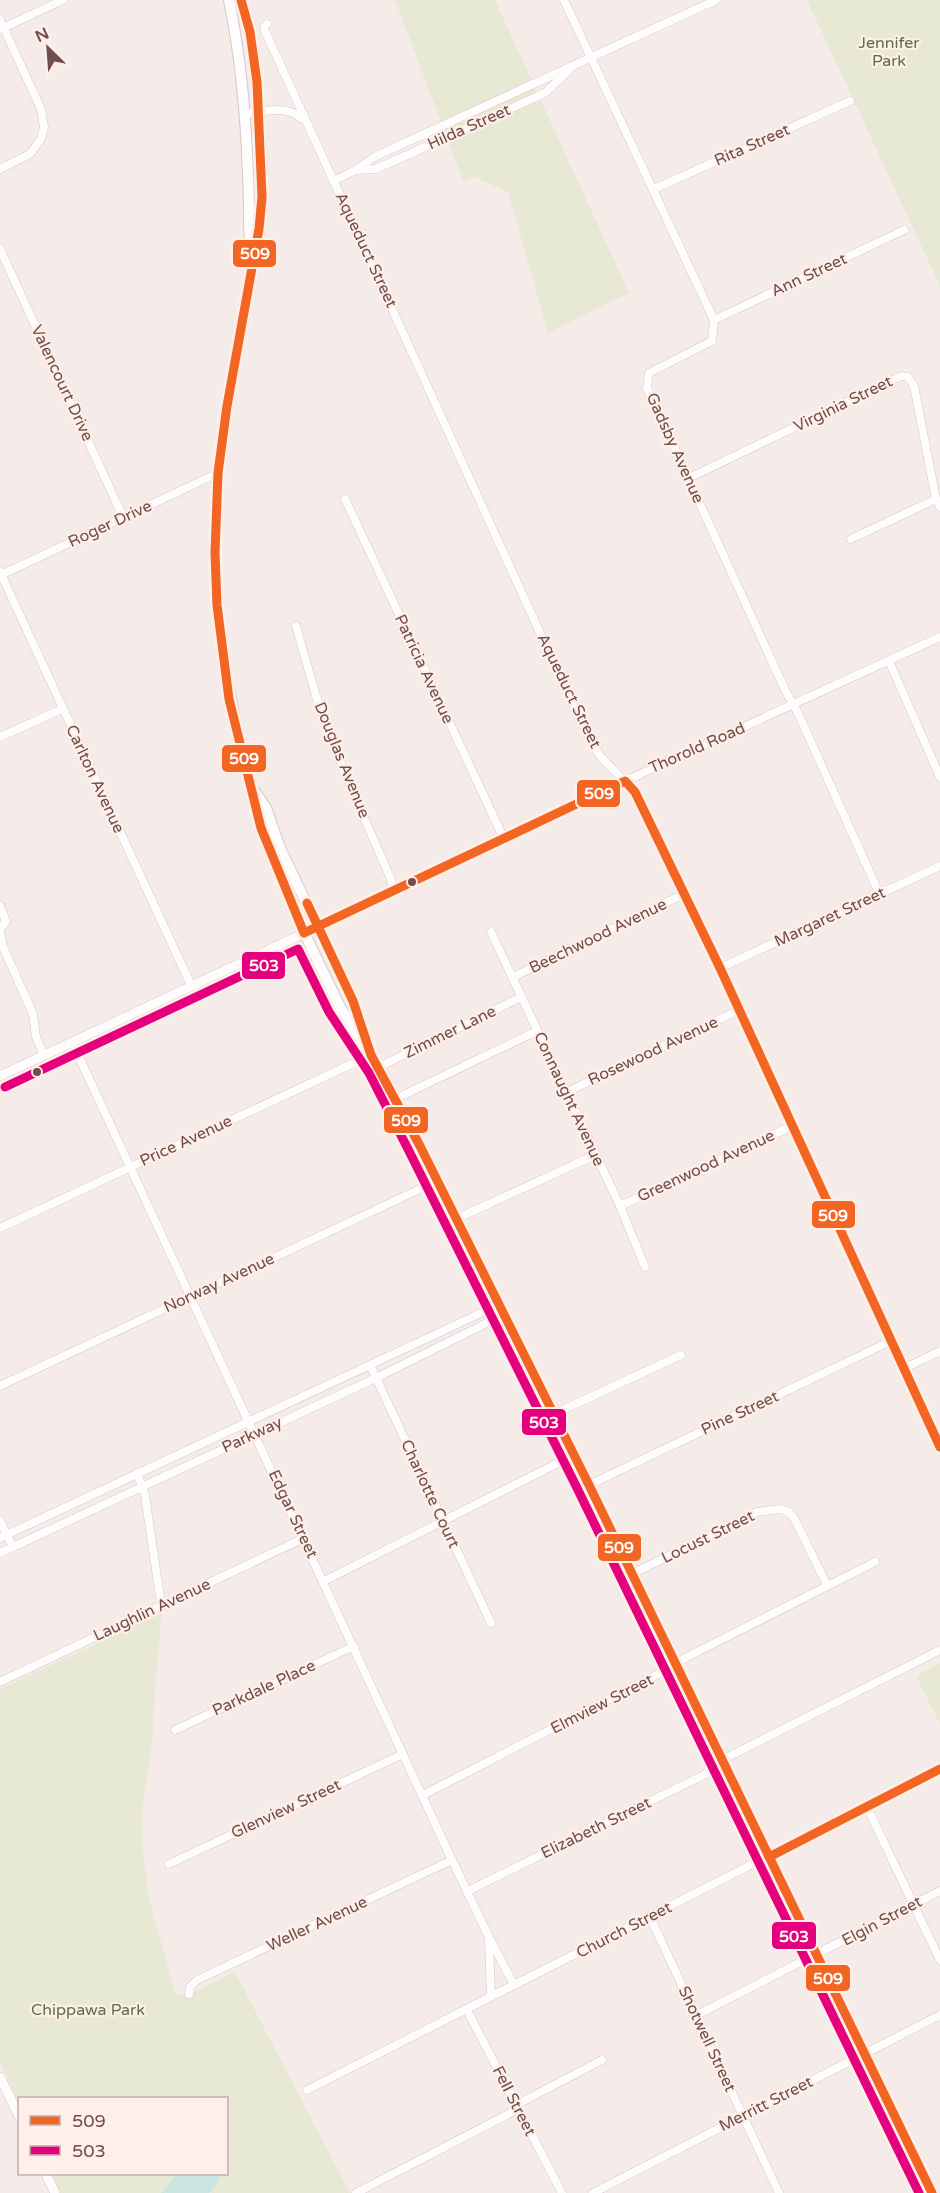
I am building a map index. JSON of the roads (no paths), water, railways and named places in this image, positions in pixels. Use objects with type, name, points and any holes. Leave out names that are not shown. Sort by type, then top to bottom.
[{"type":"main road","points":[[229,0],[240,64],[245,114],[249,194],[248,234],[253,261]]},
{"type":"main road","points":[[241,0],[255,63],[260,112],[260,236],[253,261],[227,406],[218,473],[215,553],[219,628],[229,699],[261,828],[304,933],[340,1007],[379,1067],[554,1414],[932,2193]]},
{"type":"main road","points":[[251,785],[266,808],[280,848],[353,1001],[371,1055]]},
{"type":"street","points":[[0,169],[30,154],[43,133],[44,120],[41,109],[1,26],[63,0]]},
{"type":"street","points":[[564,0],[714,320]]},
{"type":"street","name":"Hilda Street","points":[[333,181],[356,170],[374,157],[716,0]]},
{"type":"street","name":"Aqueduct Street","points":[[267,24],[264,27],[265,31],[305,121],[586,731],[600,756],[635,792],[720,968],[940,1447]]},
{"type":"street","name":"Rita Street","points":[[654,189],[850,101]]},
{"type":"street","points":[[245,114],[287,110],[296,113],[305,121]]},
{"type":"street","name":"Ann Street","points":[[714,320],[904,230]]},
{"type":"street","name":"Valencourt Drive","points":[[0,249],[123,517]]},
{"type":"street","name":"Gadsby Avenue","points":[[714,320],[712,341],[649,373],[647,388],[879,893]]},
{"type":"street","name":"Virginia Street","points":[[689,478],[901,376],[908,377],[914,386],[938,503]]},
{"type":"street","name":"Roger Drive","points":[[1,574],[218,473]]},
{"type":"street","name":"Patricia Avenue","points":[[345,499],[504,840]]},
{"type":"street","points":[[851,539],[938,503]]},
{"type":"street","name":"Carlton Avenue","points":[[1,574],[191,985]]},
{"type":"street","name":"Douglas Avenue","points":[[296,626],[316,696],[345,774],[382,857],[393,891]]},
{"type":"street","name":"Thorold Road","points":[[0,1076],[625,782],[940,637]]},
{"type":"street","points":[[889,661],[940,777]]},
{"type":"street","points":[[0,737],[62,709]]},
{"type":"street","name":"Margaret Street","points":[[720,968],[940,866]]},
{"type":"street","name":"Beechwood Avenue","points":[[513,977],[684,894]]},
{"type":"street","points":[[0,906],[6,921],[0,930],[3,947],[33,1014],[36,1037],[44,1055]]},
{"type":"street","name":"Connaught Avenue","points":[[491,932],[620,1206],[645,1267]]},
{"type":"street","name":"Zimmer Lane","points":[[379,1067],[521,997]]},
{"type":"street","name":"Rosewood Avenue","points":[[567,1092],[739,1010]]},
{"type":"street","points":[[395,1099],[537,1031]]},
{"type":"street","name":"Edgar Street","points":[[72,1042],[452,1860],[514,1985]]},
{"type":"street","name":"Price Avenue","points":[[0,1228],[371,1055]]},
{"type":"street","name":"Greenwood Avenue","points":[[620,1206],[792,1126]]},
{"type":"street","points":[[456,1219],[595,1155]]},
{"type":"street","name":"Norway Avenue","points":[[0,1386],[437,1181]]},
{"type":"street","name":"Parkway","points":[[3,1537],[370,1365],[501,1310]]},
{"type":"street","name":"Parkway","points":[[0,1553],[376,1378],[501,1310]]},
{"type":"street","name":"Pine Street","points":[[589,1485],[891,1341]]},
{"type":"street","points":[[903,1369],[940,1351]]},
{"type":"street","points":[[554,1414],[681,1355]]},
{"type":"street","name":"Charlotte Court","points":[[370,1365],[491,1623]]},
{"type":"street","points":[[324,1581],[574,1455]]},
{"type":"street","points":[[137,1473],[143,1487],[160,1598],[164,1605]]},
{"type":"street","name":"Locust Street","points":[[632,1574],[757,1512],[778,1509],[787,1511],[794,1518],[827,1585]]},
{"type":"street","points":[[0,1521],[3,1537],[13,1547]]},
{"type":"street","name":"Laughlin Avenue","points":[[0,1683],[304,1538]]},
{"type":"street","name":"Elmview Street","points":[[423,1795],[875,1562]]},
{"type":"street","name":"Parkdale Place","points":[[175,1730],[354,1646]]},
{"type":"street","name":"Elizabeth Street","points":[[468,1891],[940,1650]]},
{"type":"street","name":"Glenview Street","points":[[169,1864],[404,1754]]},
{"type":"street","name":"Church Street","points":[[307,2090],[940,1769]]},
{"type":"street","points":[[867,1808],[940,1960]]},
{"type":"street","name":"Weller Avenue","points":[[189,1994],[190,1987],[197,1980],[452,1860]]},
{"type":"street","name":"Elgin Street","points":[[695,2016],[940,1891]]},
{"type":"street","name":"Shotwell Street","points":[[650,1917],[776,2192]]},
{"type":"street","points":[[488,1935],[491,1997]]},
{"type":"street","name":"Fell Street","points":[[467,2010],[562,2193]]},
{"type":"street","name":"Merritt Street","points":[[593,2193],[940,2015]]},
{"type":"street","points":[[356,2193],[602,2060]]},
{"type":"street","points":[[0,2077],[18,2114]]},
{"type":"street","points":[[46,2175],[55,2193]]},
{"type":"water","points":[[177,2175],[221,2175],[218,2183],[209,2193],[161,2193]]},
{"type":"park label","name":"Jennifer Park","points":[[889,52]]},
{"type":"park label","name":"Chippawa Park","points":[[88,2010]]}]
